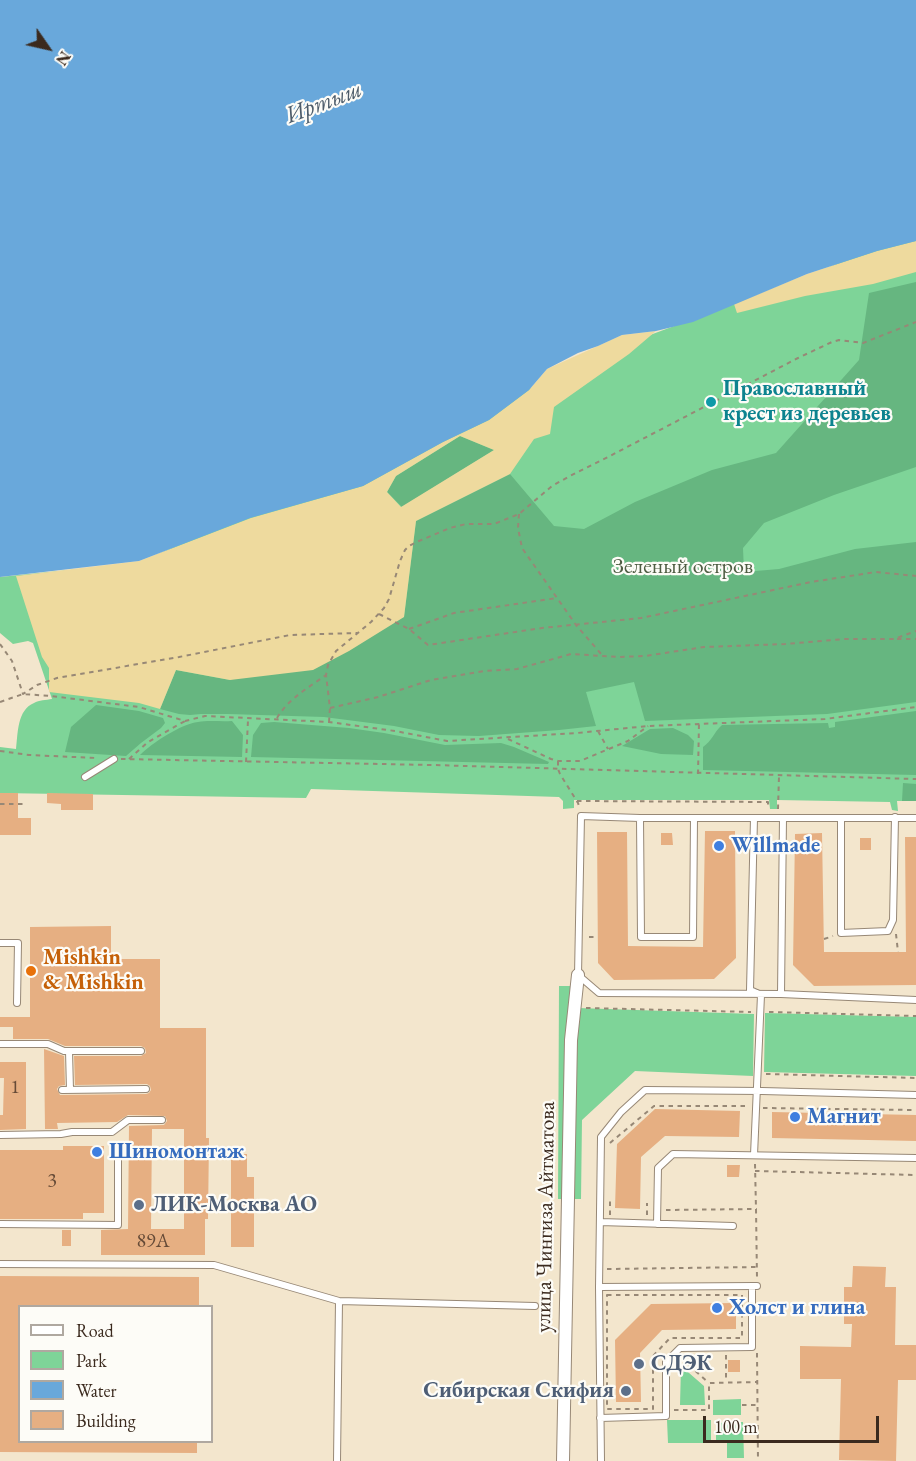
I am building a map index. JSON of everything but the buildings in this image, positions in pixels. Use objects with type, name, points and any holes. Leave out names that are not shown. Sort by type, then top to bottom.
[{"type":"street","name":"улица Чингиза Айтматова","points":[[563,1461],[571,1040],[578,975]]},
{"type":"lane","points":[[85,777],[114,759]]},
{"type":"lane","points":[[916,818],[581,816],[578,975],[599,993],[782,994],[916,1000]]},
{"type":"lane","points":[[640,818],[641,937],[693,937],[694,818]]},
{"type":"lane","points":[[754,818],[750,990],[760,995]]},
{"type":"lane","points":[[782,994],[783,818]]},
{"type":"lane","points":[[841,818],[841,933],[888,931],[893,920],[895,818]]},
{"type":"lane","points":[[0,943],[18,943],[17,1003]]},
{"type":"lane","points":[[754,1155],[760,995]]},
{"type":"lane","points":[[0,1044],[48,1044],[64,1051],[141,1051]]},
{"type":"lane","points":[[69,1051],[70,1090]]},
{"type":"lane","points":[[62,1090],[146,1089]]},
{"type":"lane","points":[[601,1461],[599,1287],[601,1137],[621,1112],[645,1090],[916,1095]]},
{"type":"lane","points":[[0,1135],[112,1132],[128,1120],[162,1120]]},
{"type":"lane","points":[[0,1224],[118,1225],[118,1147]]},
{"type":"lane","points":[[657,1224],[658,1168],[674,1154],[916,1158]]},
{"type":"lane","points":[[600,1222],[733,1226]]},
{"type":"lane","points":[[0,1264],[214,1266],[339,1301],[535,1306]]},
{"type":"lane","points":[[599,1287],[754,1286],[752,1347],[680,1348],[666,1362],[666,1416],[600,1418]]},
{"type":"lane","points":[[337,1461],[339,1301]]},
{"type":"path","points":[[329,722],[330,708],[326,675],[328,665],[336,651],[379,614],[389,599],[400,561],[409,546],[450,528],[466,524],[494,524],[519,514],[552,486],[570,476],[832,342],[839,340],[863,343],[916,322]]},
{"type":"path","points":[[519,514],[518,528],[522,548],[576,625],[602,656]]},
{"type":"path","points":[[379,614],[409,629],[428,645],[641,618],[811,582],[876,572],[916,576]]},
{"type":"path","points":[[409,629],[454,612],[557,597]]},
{"type":"path","points":[[894,639],[916,631]]},
{"type":"path","points":[[0,702],[57,678],[290,635],[357,633]]},
{"type":"path","points":[[330,708],[378,697],[431,680],[485,671],[517,669],[571,654],[645,656],[704,647],[845,639],[916,639]]},
{"type":"path","points":[[0,644],[12,661],[22,694]]},
{"type":"path","points":[[276,719],[294,698],[326,675]]},
{"type":"path","points":[[22,694],[139,707],[185,721]]},
{"type":"path","points":[[129,759],[148,742],[185,721],[205,716],[329,722],[447,741],[699,723],[825,719],[916,707]]},
{"type":"path","points":[[246,762],[248,718]]},
{"type":"path","points":[[698,774],[699,723]]},
{"type":"path","points":[[506,738],[550,759],[580,761],[628,741],[648,726]]},
{"type":"path","points":[[598,731],[608,749]]},
{"type":"path","points":[[0,751],[114,759],[916,779]]},
{"type":"path","points":[[558,761],[558,769],[576,800],[768,802],[768,810],[771,810]]},
{"type":"path","points":[[580,761],[580,770]]},
{"type":"path","points":[[777,811],[779,776]]},
{"type":"path","points":[[0,804],[23,804]]},
{"type":"path","points":[[578,1008],[916,1016]]},
{"type":"path","points":[[762,1074],[916,1078]]},
{"type":"path","points":[[610,1142],[654,1106],[747,1106]]},
{"type":"path","points":[[764,1107],[916,1110]]},
{"type":"path","points":[[754,1155],[757,1268],[754,1286]]},
{"type":"path","points":[[755,1171],[916,1175]]},
{"type":"path","points":[[657,1210],[756,1209]]},
{"type":"path","points":[[607,1269],[757,1268]]},
{"type":"path","points":[[607,1295],[742,1295],[742,1338],[669,1338],[653,1356],[653,1409],[607,1409],[607,1295]]},
{"type":"path","points":[[725,1347],[726,1382]]},
{"type":"path","points":[[757,1349],[758,1461]]},
{"type":"path","points":[[675,1353],[709,1383],[758,1382]]},
{"type":"path","points":[[666,1410],[709,1410],[709,1383]]},
{"type":"path","points":[[742,1406],[758,1405]]},
{"type":"green space","name":"Зеленый остров","points":[[916,239],[916,801],[897,801],[898,811],[892,810],[890,802],[777,800],[777,809],[770,809],[769,800],[574,800],[574,808],[563,809],[563,801],[559,797],[311,789],[306,798],[0,793],[0,747],[16,749],[19,723],[24,711],[36,702],[52,699],[33,643],[28,641],[13,644],[0,633],[0,577],[138,563],[650,335],[812,275],[856,255]]},
{"type":"green space","points":[[916,282],[916,467],[834,495],[764,523],[743,548],[744,572],[779,569],[855,549],[916,542],[916,702],[827,714],[645,721],[634,682],[586,692],[596,726],[479,736],[439,735],[394,726],[324,717],[190,715],[160,709],[176,670],[230,680],[404,617],[416,521],[510,474],[554,526],[584,529],[635,502],[712,470],[776,453],[859,360],[869,293]]},
{"type":"green space","points":[[460,436],[494,450],[402,507],[387,492],[396,476]]},
{"type":"green space","points":[[96,705],[139,711],[163,718],[165,723],[126,756],[65,752],[71,727]]},
{"type":"green space","points":[[916,711],[916,775],[703,770],[703,747],[722,725],[828,723],[829,728],[835,727],[835,722]]},
{"type":"green space","points":[[232,721],[243,735],[242,757],[140,755],[159,740],[191,723]]},
{"type":"green space","points":[[261,723],[349,728],[445,745],[501,743],[549,762],[548,764],[251,757],[253,735]]},
{"type":"green space","points":[[673,728],[688,735],[694,741],[693,755],[661,754],[622,746],[650,729]]},
{"type":"green space","points":[[903,783],[916,784],[916,801],[902,801]]},
{"type":"green space","points":[[559,986],[575,986],[578,1008],[754,1014],[753,1076],[635,1071],[582,1120],[581,1199],[558,1199]]},
{"type":"green space","points":[[765,1013],[916,1017],[916,1076],[764,1072]]},
{"type":"green space","points":[[681,1366],[704,1386],[705,1405],[680,1405]]},
{"type":"green space","points":[[741,1399],[741,1415],[713,1415],[713,1400]]},
{"type":"green space","points":[[667,1420],[711,1420],[711,1443],[668,1443]]},
{"type":"green space","points":[[743,1422],[744,1458],[727,1458],[727,1442],[716,1441],[716,1423]]},
{"type":"sand","points":[[916,241],[916,272],[873,284],[805,296],[737,313],[734,304],[807,274]]},
{"type":"sand","points":[[656,331],[629,354],[554,407],[550,434],[534,439],[510,474],[416,521],[404,617],[313,670],[230,680],[176,670],[160,709],[139,703],[49,692],[49,668],[42,657],[16,576],[139,561],[251,518],[363,486],[443,442],[489,420],[529,390],[547,369],[622,335]],"holes":[[[460,436],[494,450],[401,507],[387,492],[396,476]]]},
{"type":"water","name":"Иртыш","points":[[0,0],[916,0],[916,241],[807,274],[693,322],[656,331],[622,335],[578,353],[547,369],[529,390],[489,420],[443,442],[363,486],[250,518],[139,561],[0,577]]},
{"type":"place","name":"Православный крест из деревьев","points":[[711,402]]},
{"type":"place","name":"Willmade","points":[[719,846]]},
{"type":"place","name":"Mishkin & Mishkin","points":[[31,971]]},
{"type":"place","name":"Магнит","points":[[795,1117]]},
{"type":"place","name":"Шиномонтаж","points":[[97,1152]]},
{"type":"place","name":"ЛИК-Москва АО","points":[[139,1205]]},
{"type":"place","name":"Холст и глина","points":[[717,1308]]},
{"type":"place","name":"СДЭК","points":[[639,1364]]},
{"type":"place","name":"Сибирская Скифия","points":[[626,1391]]}]
